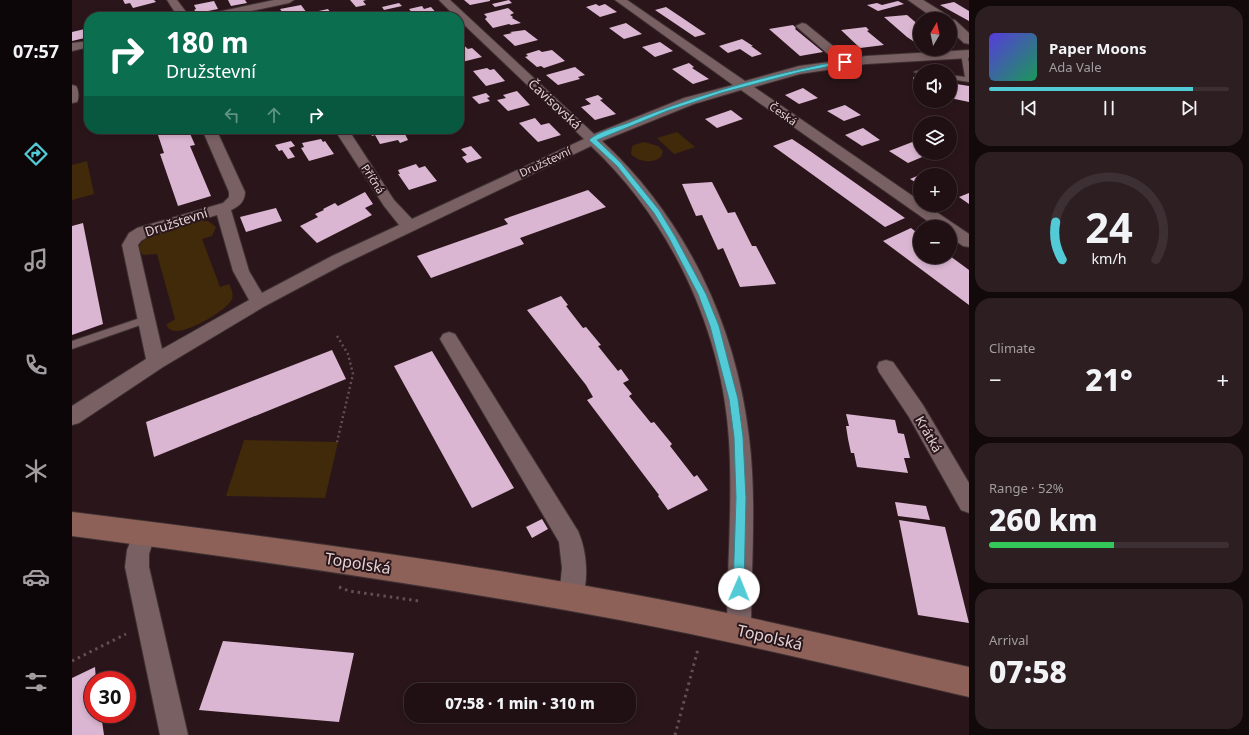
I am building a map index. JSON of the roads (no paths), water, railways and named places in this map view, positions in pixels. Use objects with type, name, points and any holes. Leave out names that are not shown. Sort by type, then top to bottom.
[{"type":"main road","name":"Topolská","points":[[72,524],[335,560],[571,597],[739,630],[969,682]]},
{"type":"street","points":[[172,0],[180,12]]},
{"type":"street","points":[[232,12],[289,0]]},
{"type":"street","name":"Čavisovská","points":[[444,0],[457,12]]},
{"type":"street","name":"Česká","points":[[620,0],[937,220]]},
{"type":"street","points":[[914,0],[933,12]]},
{"type":"street","points":[[260,6],[264,12]]},
{"type":"street","name":"Čavisovská","points":[[464,19],[619,165],[657,211],[702,294],[715,326],[733,399],[738,437],[741,498],[739,630]]},
{"type":"street","points":[[802,26],[845,62]]},
{"type":"street","points":[[957,34],[967,50]]},
{"type":"street","points":[[72,47],[84,45]]},
{"type":"street","name":"Družstevní","points":[[72,417],[156,362],[259,302],[338,260],[592,140],[664,110],[742,85],[800,70],[845,62],[967,50]]},
{"type":"street","points":[[72,90],[72,100]]},
{"type":"street","points":[[211,134],[237,192],[237,199],[235,202],[223,208]]},
{"type":"street","name":"Příčná","points":[[344,134],[389,203],[410,226]]},
{"type":"street","name":"Družstevní","points":[[156,362],[130,249],[132,241],[138,235],[149,230],[223,208],[241,271],[259,302]]},
{"type":"street","points":[[957,234],[969,242]]},
{"type":"street","points":[[449,339],[570,539],[574,551],[575,566],[571,597]]},
{"type":"street","name":"Krátká","points":[[886,367],[916,411],[969,503]]},
{"type":"street","points":[[145,533],[136,557],[137,567],[174,735]]},
{"type":"lane","points":[[957,78],[969,80],[967,50]]},
{"type":"lane","points":[[72,344],[146,320]]}]
